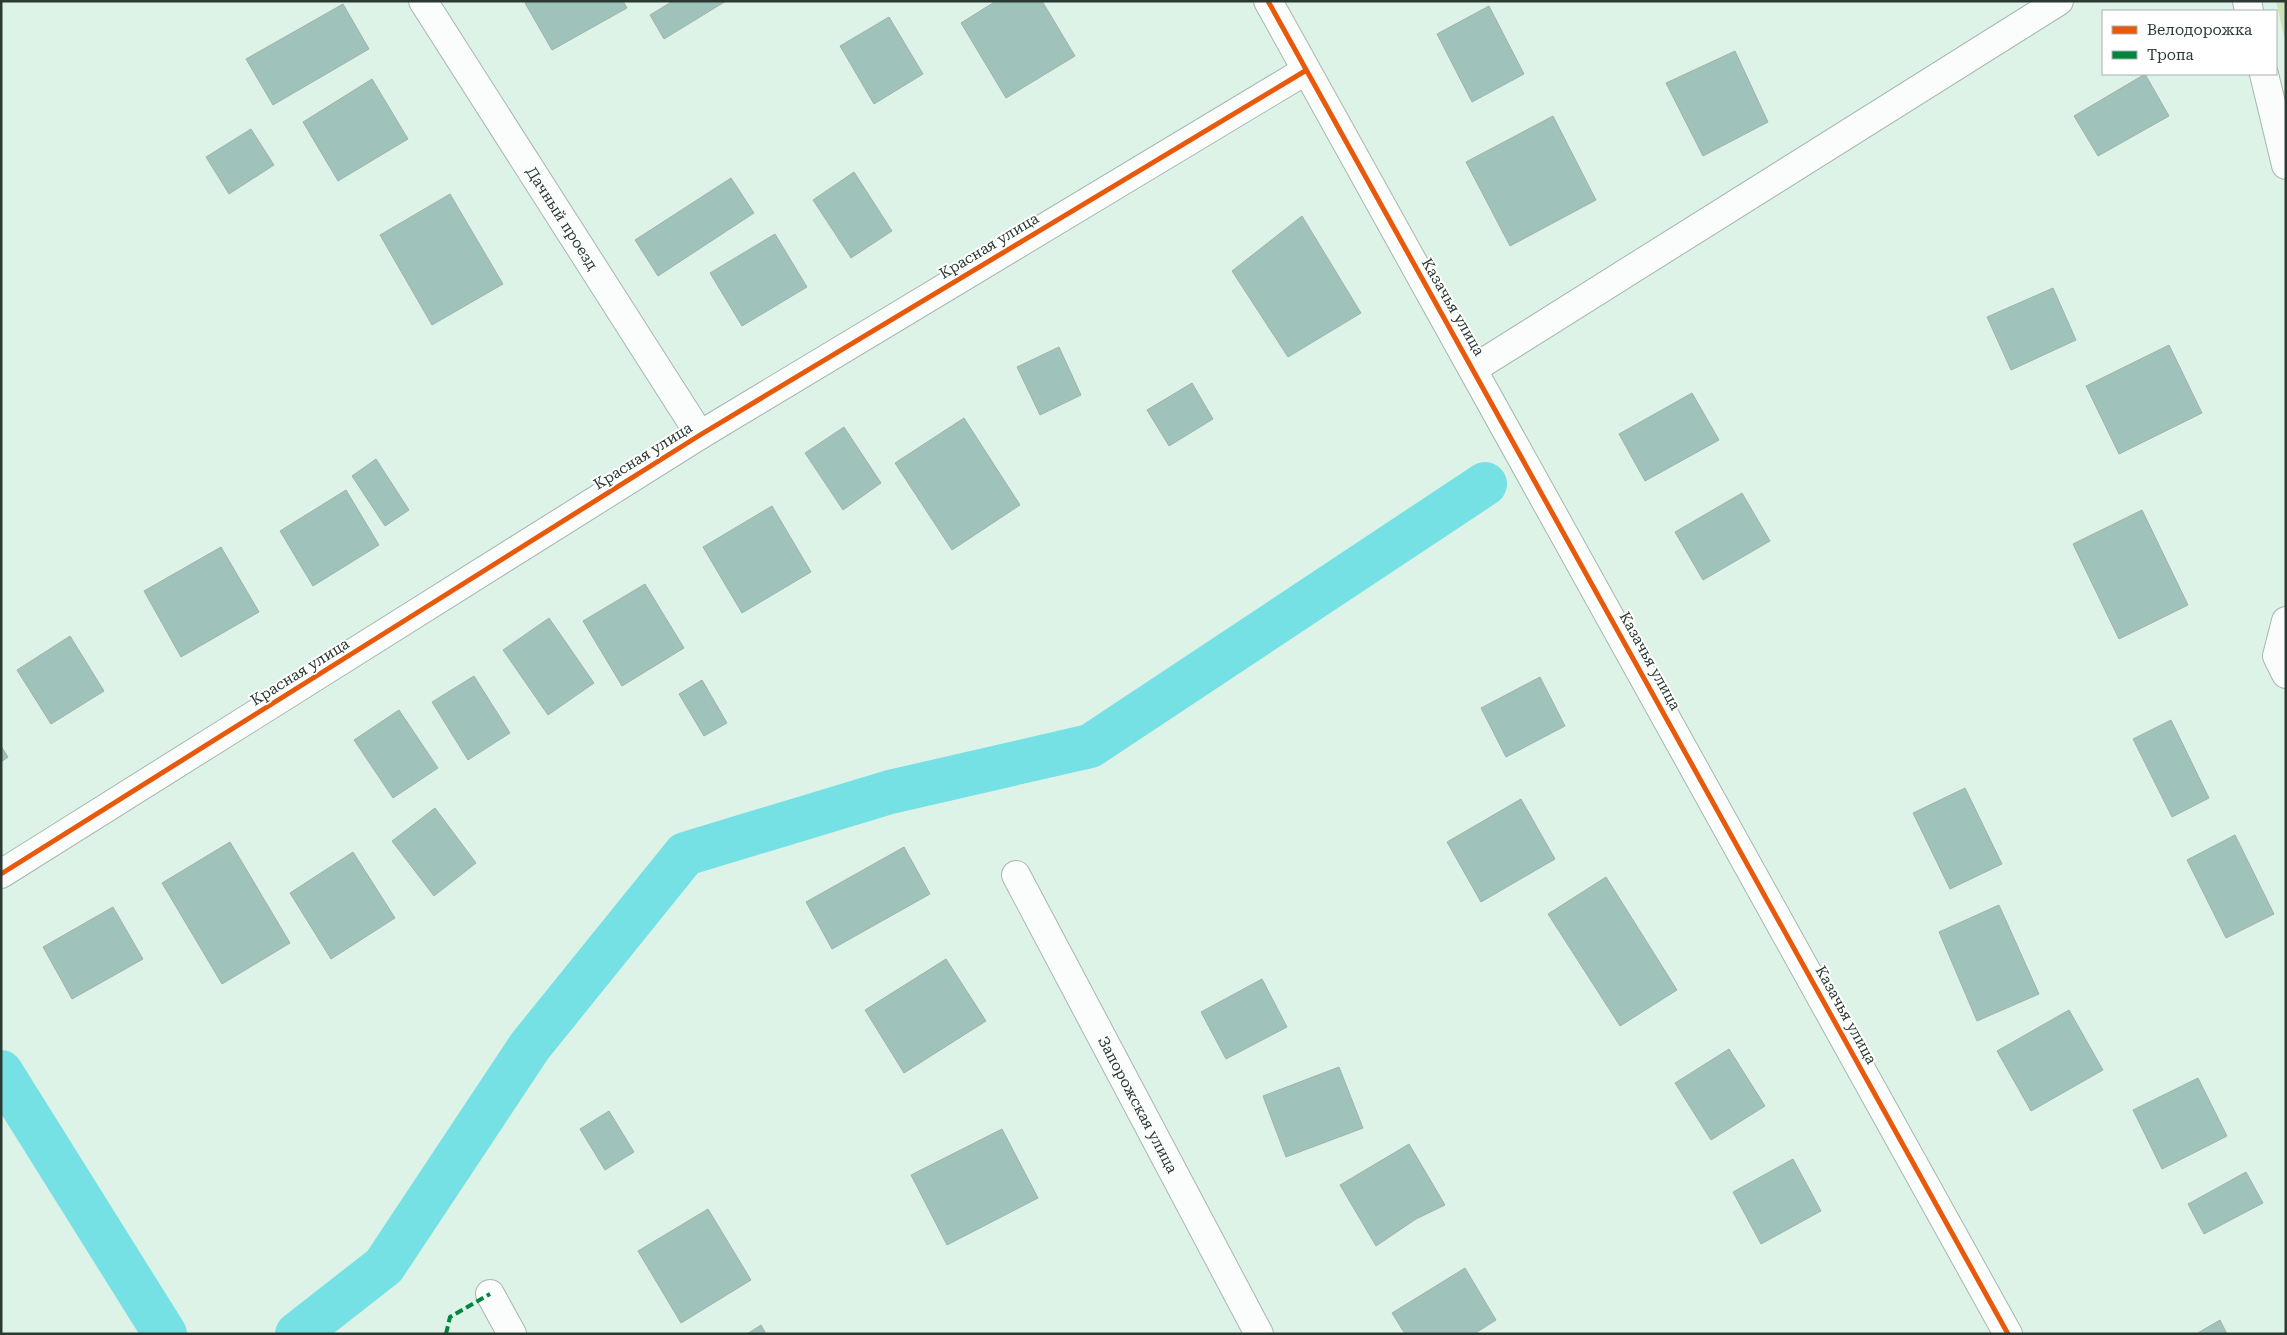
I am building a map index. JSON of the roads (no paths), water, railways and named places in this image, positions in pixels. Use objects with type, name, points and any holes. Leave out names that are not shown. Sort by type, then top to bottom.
[{"type":"street","name":"Дачный проезд","points":[[423,1],[700,435]]},
{"type":"street","name":"Казачья улица","points":[[1268,1],[1305,71],[1473,369],[2008,1334]]},
{"type":"street","points":[[1473,369],[2059,1]]},
{"type":"street","name":"Красная улица","points":[[1,874],[700,435],[1305,71]]},
{"type":"street","points":[[2264,75],[2286,165]]},
{"type":"street","points":[[2286,621],[2277,656],[2286,674]]},
{"type":"street","name":"Запорожская улица","points":[[1016,875],[1259,1334]]},
{"type":"street","points":[[490,1294],[512,1334]]},
{"type":"waterway","points":[[297,1334],[384,1266],[530,1046],[685,854],[890,792],[1090,746],[1485,484]]},
{"type":"waterway","points":[[1,1072],[165,1334]]}]
